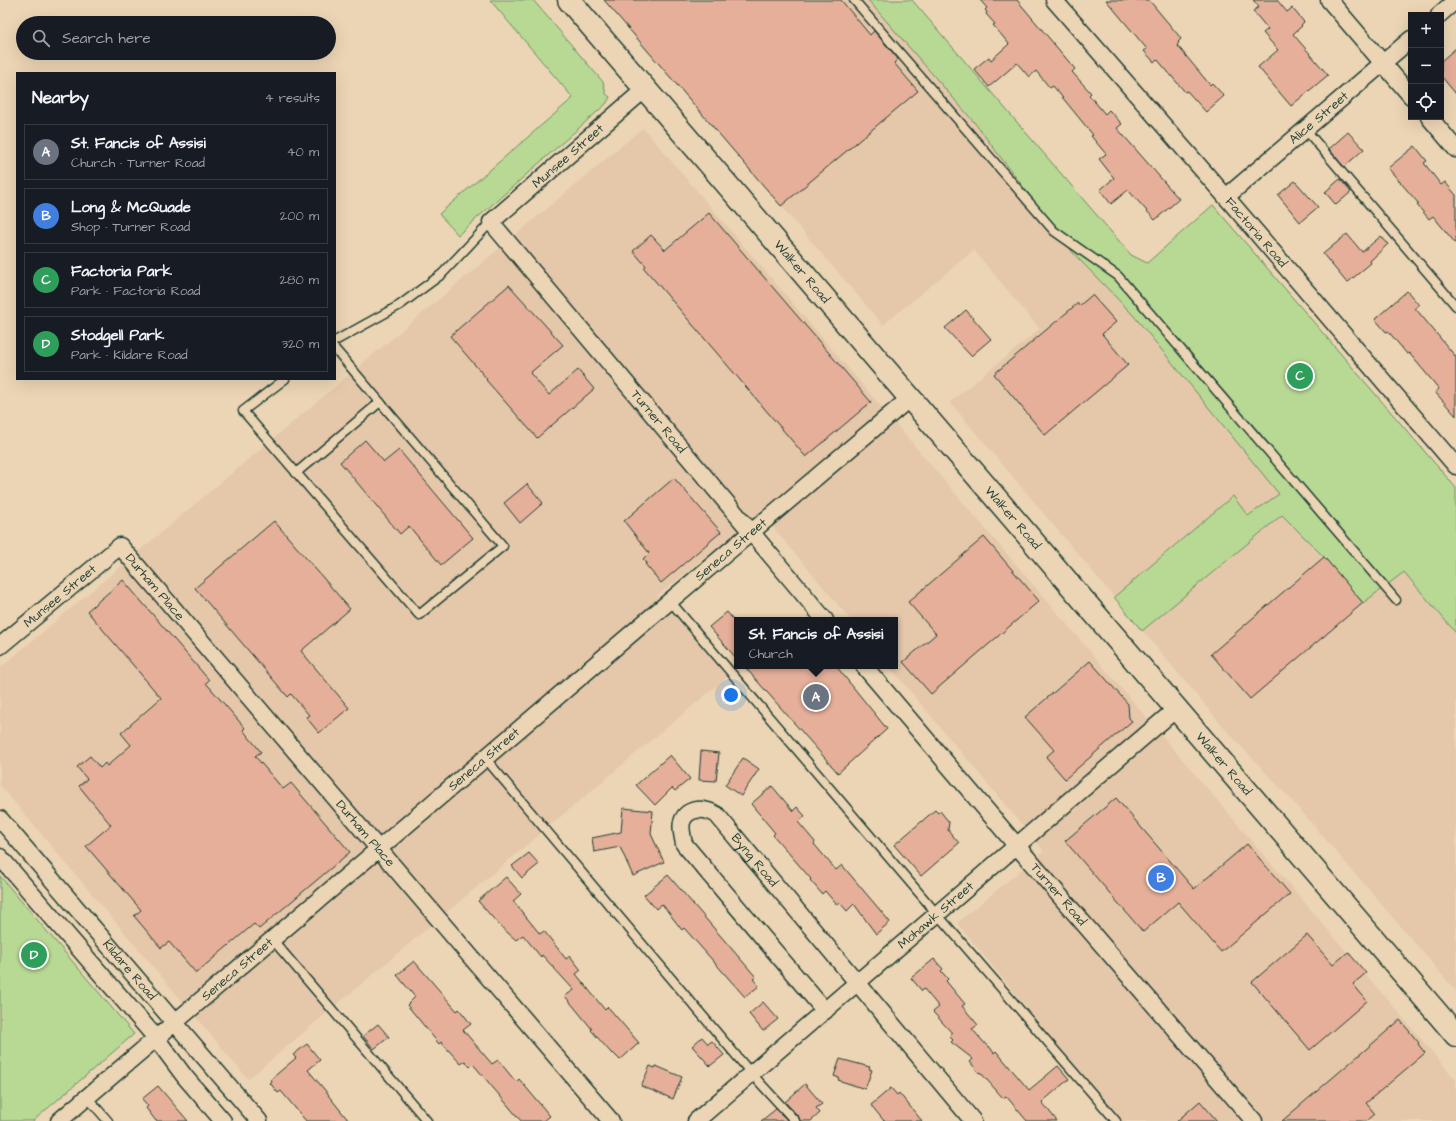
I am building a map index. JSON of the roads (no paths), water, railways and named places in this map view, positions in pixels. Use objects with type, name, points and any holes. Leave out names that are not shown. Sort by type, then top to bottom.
[{"type":"main road","name":"Walker Road","points":[[569,0],[1456,1035]]},
{"type":"street","name":"Factoria Road","points":[[1054,0],[1226,197],[1456,466]]},
{"type":"street","points":[[1329,0],[1408,92]]},
{"type":"street","points":[[1442,12],[1456,0]]},
{"type":"street","name":"Alice Street","points":[[1226,197],[1408,42]]},
{"type":"street","name":"Munsee Street","points":[[491,222],[645,89]]},
{"type":"street","points":[[1432,120],[1456,149]]},
{"type":"street","name":"Turner Road","points":[[491,222],[823,617]]},
{"type":"street","name":"Seneca Street","points":[[59,1121],[910,398]]},
{"type":"street","name":"Munsee Street","points":[[0,646],[120,546]]},
{"type":"street","name":"Durham Place","points":[[120,546],[611,1121]]},
{"type":"street","name":"Turner Road","points":[[867,669],[1254,1121]]},
{"type":"street","name":"Mohawk Street","points":[[696,1121],[1176,709]]},
{"type":"street","name":"Byng Road","points":[[825,1011],[684,844],[681,831],[682,821],[688,814],[697,809],[710,810],[717,815],[973,1121]]},
{"type":"street","name":"Kildare Road","points":[[0,819],[259,1121]]},
{"type":"street","name":"Kildare Road","points":[[0,857],[156,1038],[185,1077],[223,1121]]},
{"type":"lane","points":[[854,0],[1054,231],[1118,276],[1396,600]]},
{"type":"lane","points":[[1305,129],[1456,306]]},
{"type":"lane","points":[[336,341],[400,305],[442,274],[491,222]]},
{"type":"lane","points":[[284,380],[243,411],[419,615],[503,546],[336,350]]},
{"type":"lane","points":[[296,473],[380,402]]},
{"type":"lane","points":[[670,601],[1116,1121]]},
{"type":"lane","points":[[485,758],[751,1073],[795,1121]]},
{"type":"lane","points":[[272,939],[427,1121]]},
{"type":"lane","points":[[87,1097],[108,1121]]},
{"type":"place","name":"Factoria Park","points":[[1300,376]]},
{"type":"place","name":"St. Fancis of Assisi","points":[[816,697]]},
{"type":"place","name":"Long & McQuade","points":[[1161,878]]},
{"type":"place","name":"Stodgell Park","points":[[34,955]]}]
